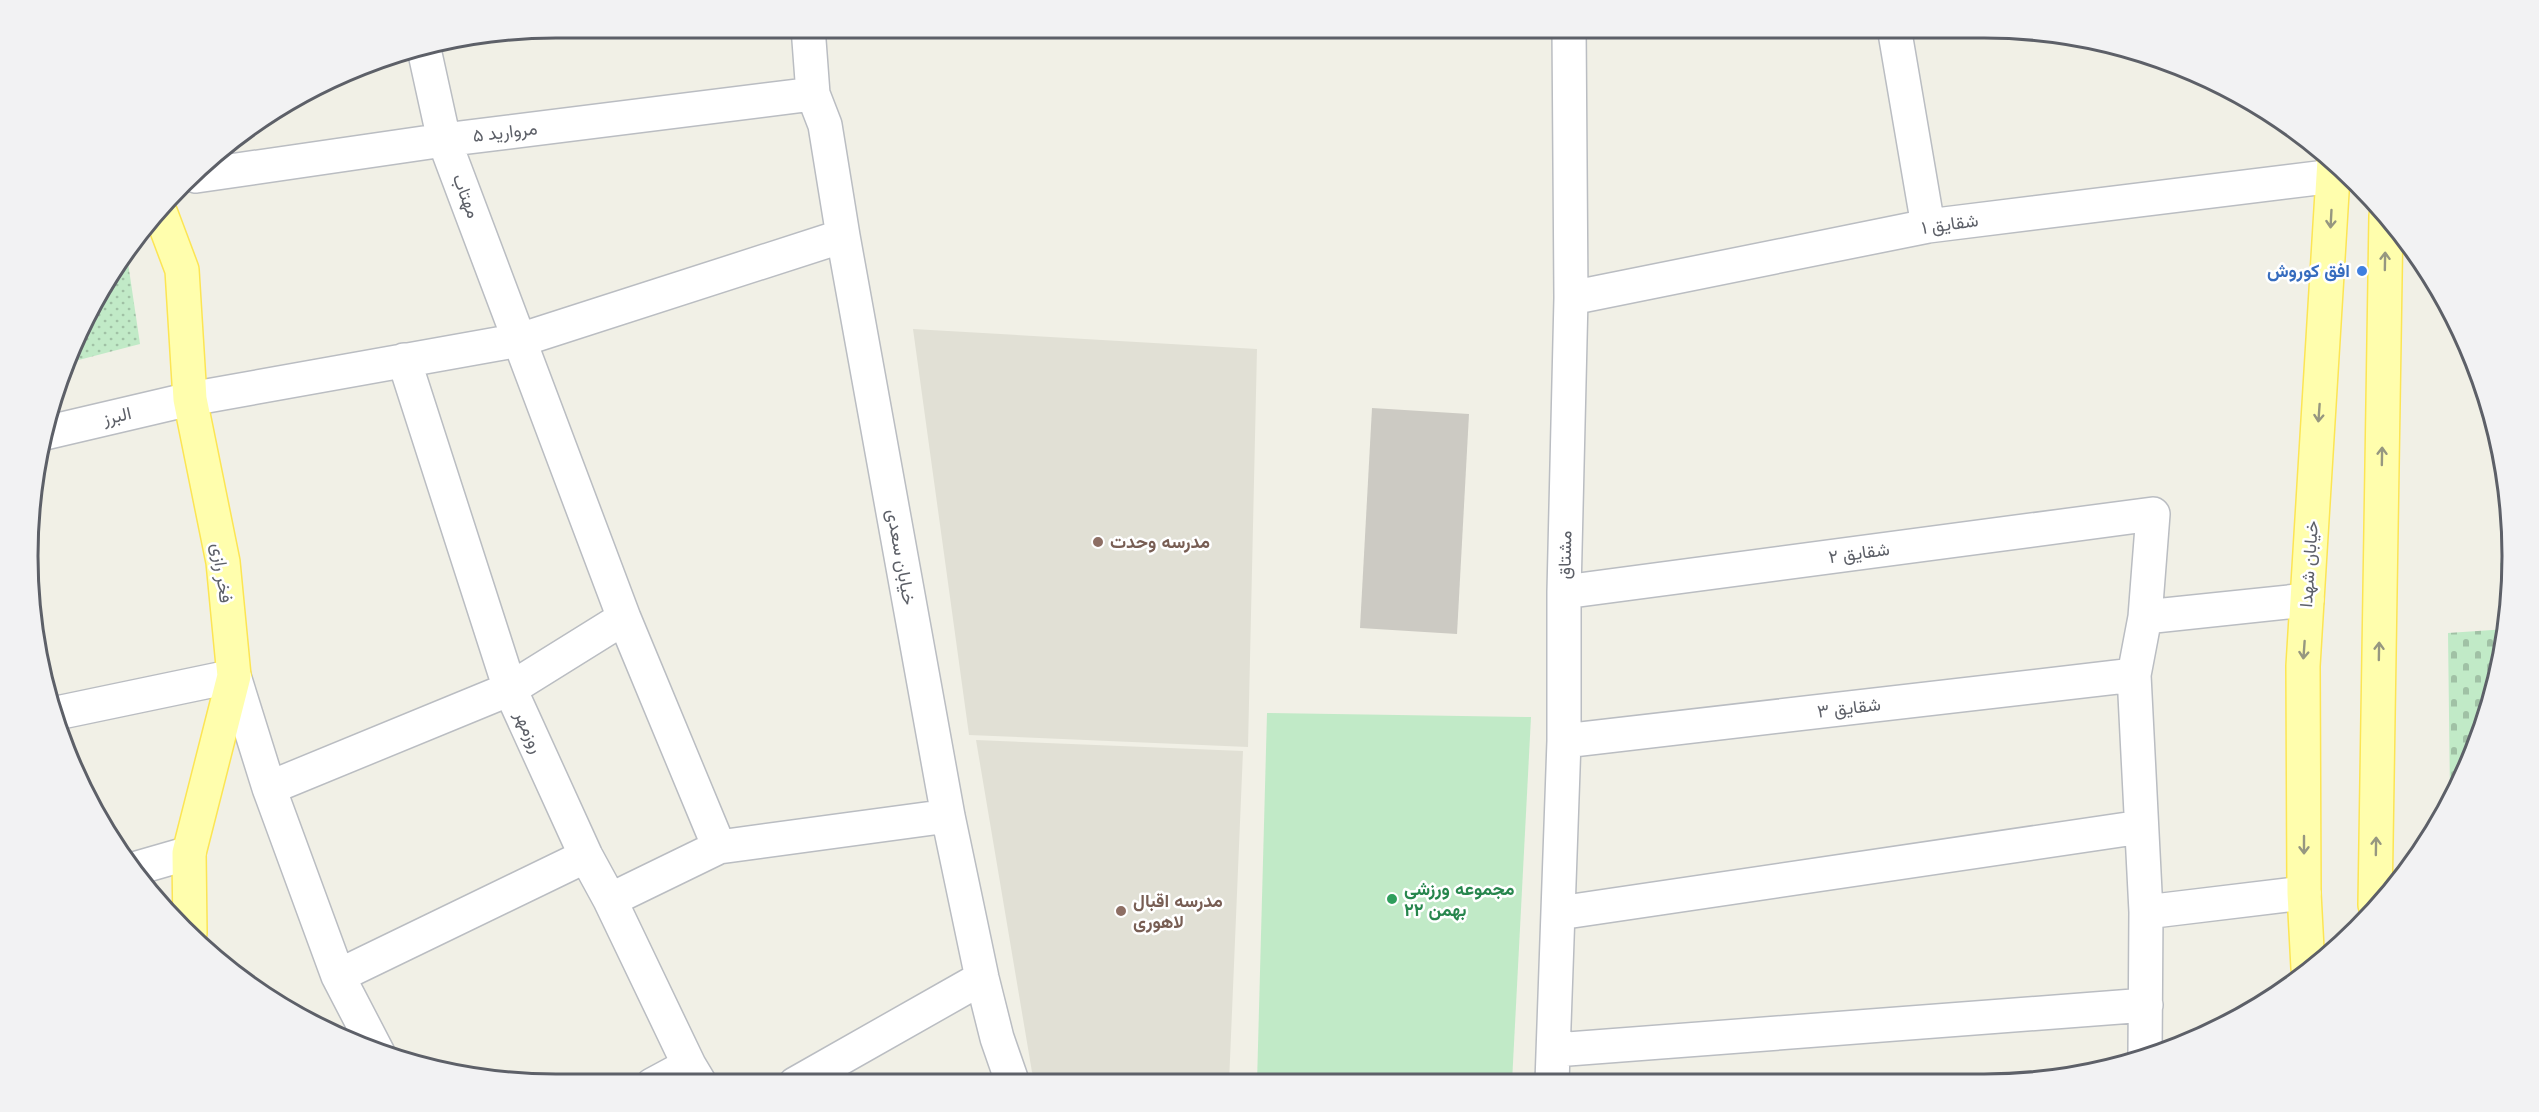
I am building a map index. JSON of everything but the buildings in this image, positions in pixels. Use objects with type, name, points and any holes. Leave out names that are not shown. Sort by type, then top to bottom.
[{"type":"main road","name":"خیابان شهدا","points":[[2308,960],[2304,893],[2303,666],[2334,174]]},
{"type":"main road","name":"فخر رازی","points":[[163,218],[182,270],[190,399],[223,562],[234,676],[189,853],[190,924]]},
{"type":"main road","points":[[2375,895],[2386,230]]},
{"type":"street","name":"خیابان سعدی","points":[[809,38],[813,94],[825,125],[948,816],[982,978],[997,1038],[1010,1074]]},
{"type":"street","name":"مشتاق","points":[[1553,1066],[1564,741],[1564,592],[1571,298],[1569,38]]},
{"type":"street","points":[[1896,38],[1928,226]]},
{"type":"street","name":"مهتاب","points":[[425,54],[444,140],[624,618],[718,847]]},
{"type":"street","name":"مروارید ۵","points":[[204,175],[444,140],[813,94]]},
{"type":"street","name":"شقایق ۱","points":[[1571,298],[1928,226],[2328,169]]},
{"type":"street","name":"البرز","points":[[53,431],[190,399],[520,340],[843,236]]},
{"type":"street","name":"روزمهر","points":[[404,360],[510,689],[586,856],[610,900],[695,1074]]},
{"type":"street","name":"شقایق ۲","points":[[1564,592],[2153,514],[2145,617]]},
{"type":"street","points":[[2145,1048],[2146,912],[2134,675],[2145,617],[2307,600]]},
{"type":"street","points":[[269,788],[510,689],[624,618]]},
{"type":"street","name":"شقایق ۳","points":[[1564,741],[2134,675]]},
{"type":"street","points":[[62,712],[234,676],[269,788],[338,976],[371,1040]]},
{"type":"street","points":[[610,900],[718,847],[948,816]]},
{"type":"street","points":[[1559,913],[2141,828]]},
{"type":"street","points":[[141,867],[189,853]]},
{"type":"street","points":[[338,976],[586,856]]},
{"type":"street","points":[[2146,912],[2304,893]]},
{"type":"street","points":[[813,1074],[982,978]]},
{"type":"street","points":[[1553,1066],[2146,1005]]},
{"type":"shaded area","name":"مدرسه وحدت","points":[[913,329],[1257,349],[1248,747],[969,735]]},
{"type":"shaded area","name":"مدرسه اقبال لاهوری","points":[[976,740],[1243,751],[1229,1074],[1034,1074]]},
{"type":"green space","points":[[128,264],[140,344],[76,361],[107,297]]},
{"type":"green space","points":[[2496,630],[2492,657],[2474,723],[2450,781],[2448,633]]},
{"type":"green space","name":"مجموعه ورزشی ۲۲ بهمن","points":[[1267,713],[1531,717],[1512,1074],[1257,1074]]},
{"type":"place","name":"افق کوروش","points":[[2362,271]]},
{"type":"place","name":"مدرسه وحدت","points":[[1098,542]]},
{"type":"place","name":"مجموعه ورزشی ۲۲ بهمن","points":[[1392,899]]},
{"type":"place","name":"مدرسه اقبال لاهوری","points":[[1121,911]]}]
